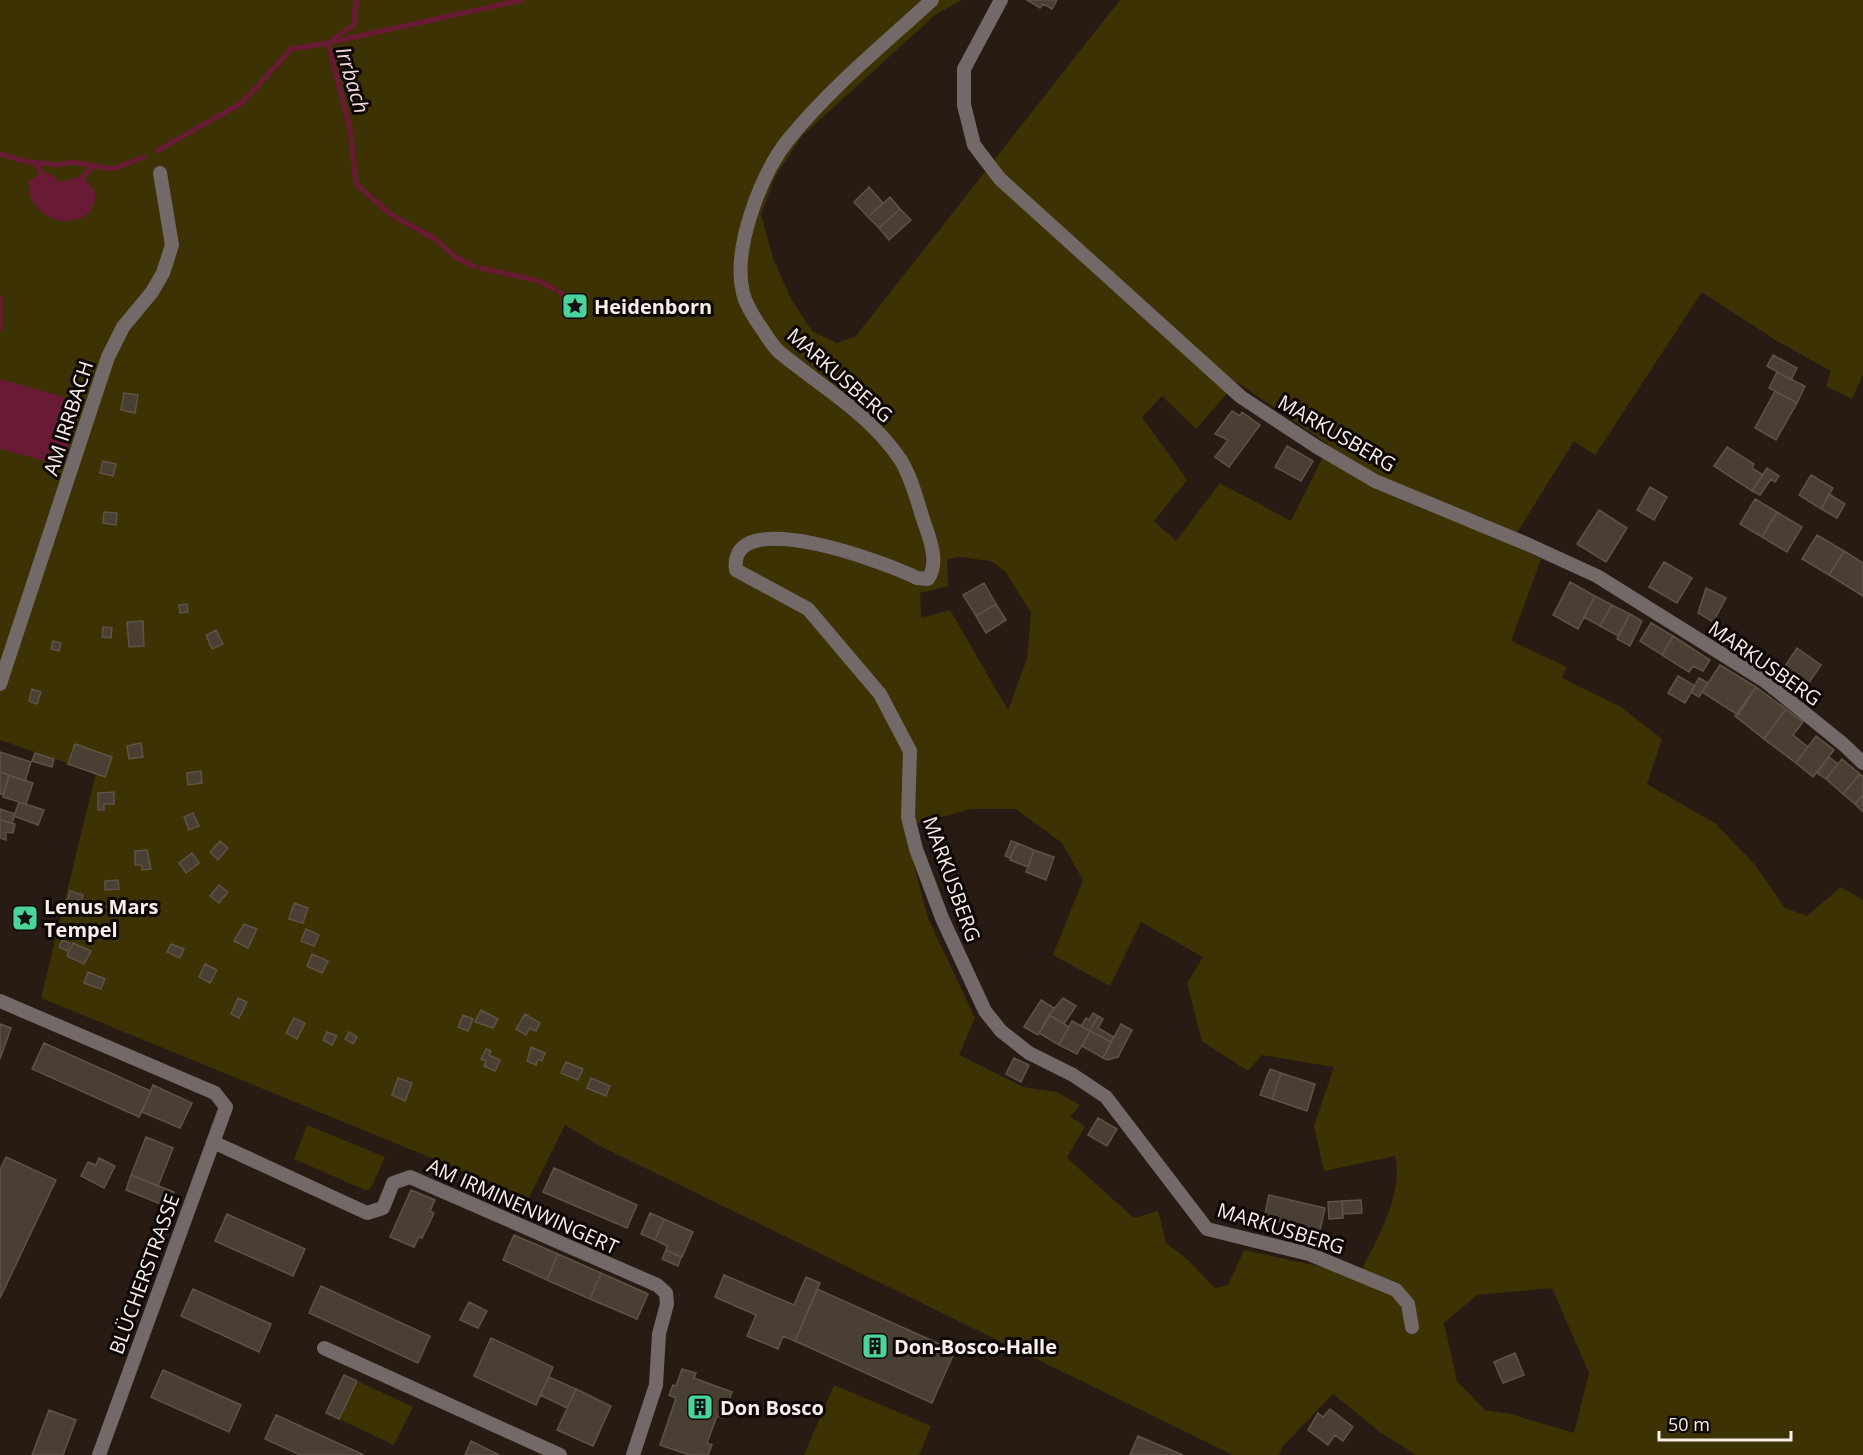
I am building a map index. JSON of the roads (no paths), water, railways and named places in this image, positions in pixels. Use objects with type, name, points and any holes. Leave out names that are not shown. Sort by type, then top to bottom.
[{"type":"street","name":"MARKUSBERG","points":[[932,0],[872,55],[787,141],[763,183],[749,221],[741,264],[743,293],[754,317],[776,350],[871,423],[901,461],[928,534],[934,571],[928,579],[917,578],[901,570],[796,539],[757,538],[739,550],[735,560],[736,570],[808,609],[880,694],[909,751],[908,818],[916,849],[942,918],[985,1011],[1001,1031],[1029,1053],[1073,1075],[1107,1097],[1207,1229],[1309,1254],[1396,1290],[1408,1304],[1412,1327]]},
{"type":"street","name":"MARKUSBERG","points":[[1001,0],[964,69],[964,105],[974,145],[1000,179],[1241,397],[1317,447],[1375,481],[1527,544],[1597,576],[1765,681],[1863,763]]},
{"type":"street","name":"AM IRRBACH","points":[[0,684],[108,357],[123,327],[152,292],[163,273],[172,245],[160,172]]},
{"type":"street","name":"BLÜCHERSTRASSE","points":[[0,1001],[215,1093],[226,1107],[99,1455]]},
{"type":"street","name":"AM IRMINENWINGERT","points":[[213,1142],[367,1213],[383,1208],[393,1183],[410,1177],[657,1285],[666,1293],[667,1304],[659,1334],[656,1385],[633,1455]]},
{"type":"street","points":[[324,1348],[560,1455]]},
{"type":"waterway","points":[[331,41],[355,24],[354,13],[357,0]]},
{"type":"waterway","points":[[328,43],[522,0]]},
{"type":"waterway","name":"Irrbach","points":[[157,151],[243,102],[291,49],[328,43],[350,128],[356,184],[390,214],[437,240],[454,256],[475,267]]},
{"type":"waterway","name":"Irrbach","points":[[0,154],[23,161],[58,165],[72,162],[113,169],[144,157]]},
{"type":"waterway","points":[[34,162],[45,178]]},
{"type":"waterway","points":[[79,181],[92,167]]},
{"type":"waterway","name":"Irrbach","points":[[481,268],[539,281],[554,289]]},
{"type":"waterway","name":"Irrbach","points":[[560,292],[575,306]]},
{"type":"waterway","name":"Irrbach","points":[[0,297],[0,328]]},
{"type":"place","name":"Heidenborn","points":[[575,306]]},
{"type":"place","name":"Lenus Mars Tempel","points":[[25,918]]},
{"type":"place","name":"Don-Bosco-Halle","points":[[875,1346]]},
{"type":"place","name":"Don Bosco","points":[[700,1407]]}]
